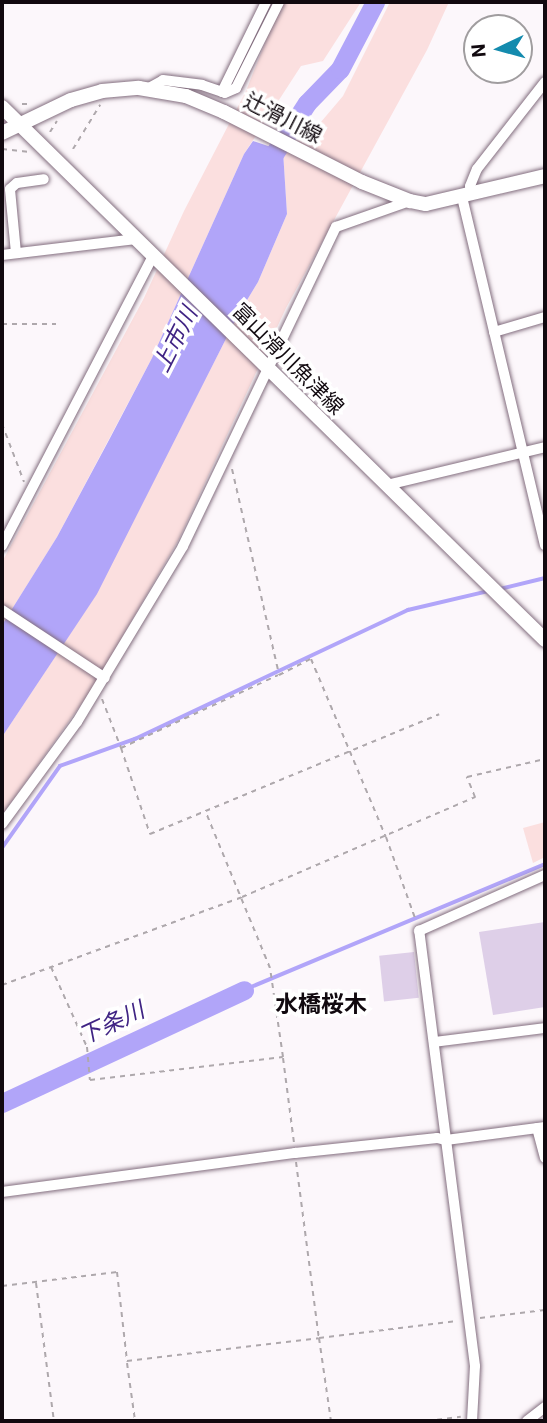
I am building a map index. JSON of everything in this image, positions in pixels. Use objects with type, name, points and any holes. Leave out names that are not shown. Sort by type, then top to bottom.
[{"type":"main road","name":"辻滑川線","points":[[2,134],[71,100],[102,90],[147,89],[186,96],[224,111],[362,182],[410,201],[426,204],[545,176]]},
{"type":"main road","name":"富山滑川魚津線","points":[[2,107],[545,640]]},
{"type":"street","points":[[222,92],[266,2]]},
{"type":"street","points":[[147,89],[163,80],[202,85],[222,92],[236,89],[279,2]]},
{"type":"street","points":[[545,82],[477,169],[467,195],[494,332],[545,545]]},
{"type":"street","points":[[16,253],[10,189],[17,183],[44,179]]},
{"type":"street","points":[[2,824],[98,689],[183,546],[229,454],[263,363],[336,227],[410,201]]},
{"type":"street","points":[[2,254],[136,239]]},
{"type":"street","points":[[2,546],[158,260]]},
{"type":"street","points":[[494,332],[545,317]]},
{"type":"street","points":[[387,485],[545,447]]},
{"type":"street","points":[[2,610],[104,678]]},
{"type":"street","points":[[472,1418],[475,1366],[470,1320],[419,931],[545,875]]},
{"type":"street","points":[[434,1042],[545,1028]]},
{"type":"street","points":[[2,1192],[295,1153],[437,1138],[446,1140],[541,1127],[545,1158]]},
{"type":"street","points":[[527,1421],[545,1407]]},
{"type":"path","points":[[94,105],[109,102]]},
{"type":"path","points":[[73,149],[101,103]]},
{"type":"path","points":[[50,132],[64,117]]},
{"type":"path","points":[[2,149],[9,149]]},
{"type":"path","points":[[2,324],[56,324]]},
{"type":"path","points":[[2,424],[25,485],[32,489]]},
{"type":"path","points":[[229,454],[279,675]]},
{"type":"path","points":[[121,748],[312,659],[352,752],[415,914]]},
{"type":"path","points":[[98,689],[150,834],[439,714]]},
{"type":"path","points":[[2,985],[242,898],[386,837],[475,797],[467,777],[545,759]]},
{"type":"path","points":[[206,813],[270,968],[331,1421]]},
{"type":"path","points":[[51,967],[87,1047],[90,1080],[282,1057]]},
{"type":"path","points":[[2,1286],[117,1272],[135,1421]]},
{"type":"path","points":[[36,1282],[54,1421]]},
{"type":"path","points":[[127,1362],[545,1310]]},
{"type":"path","points":[[427,1421],[472,1418]]},
{"type":"shaded area","points":[[281,2],[361,2],[323,61],[301,66],[244,154],[152,358],[57,537],[2,625],[2,562],[144,298],[184,211],[246,91]]},
{"type":"shaded area","points":[[390,2],[449,2],[427,50],[286,308],[179,539],[92,689],[2,815],[2,737],[95,596],[238,315],[258,282],[287,214],[283,151],[315,129],[343,96]]},
{"type":"shaded area","points":[[545,822],[545,857],[533,863],[523,828]]},
{"type":"water","points":[[253,141],[283,151],[287,214],[258,282],[238,315],[97,594],[2,737],[2,625],[57,537],[152,358],[244,154]]},
{"type":"building","points":[[545,922],[545,1007],[493,1015],[479,932]]},
{"type":"building","points":[[414,952],[419,998],[384,1001],[379,956]]},
{"type":"waterway","name":"上市川","points":[[272,157],[307,103],[340,69],[375,2]]},
{"type":"waterway","points":[[500,589],[545,578]]},
{"type":"waterway","points":[[2,848],[60,766],[135,739],[408,610],[489,591]]},
{"type":"waterway","points":[[244,990],[545,864]]},
{"type":"waterway","name":"下条川","points":[[2,1103],[244,990]]},
{"type":"district","name":"水橋桜木","points":[[321,1005]]}]
